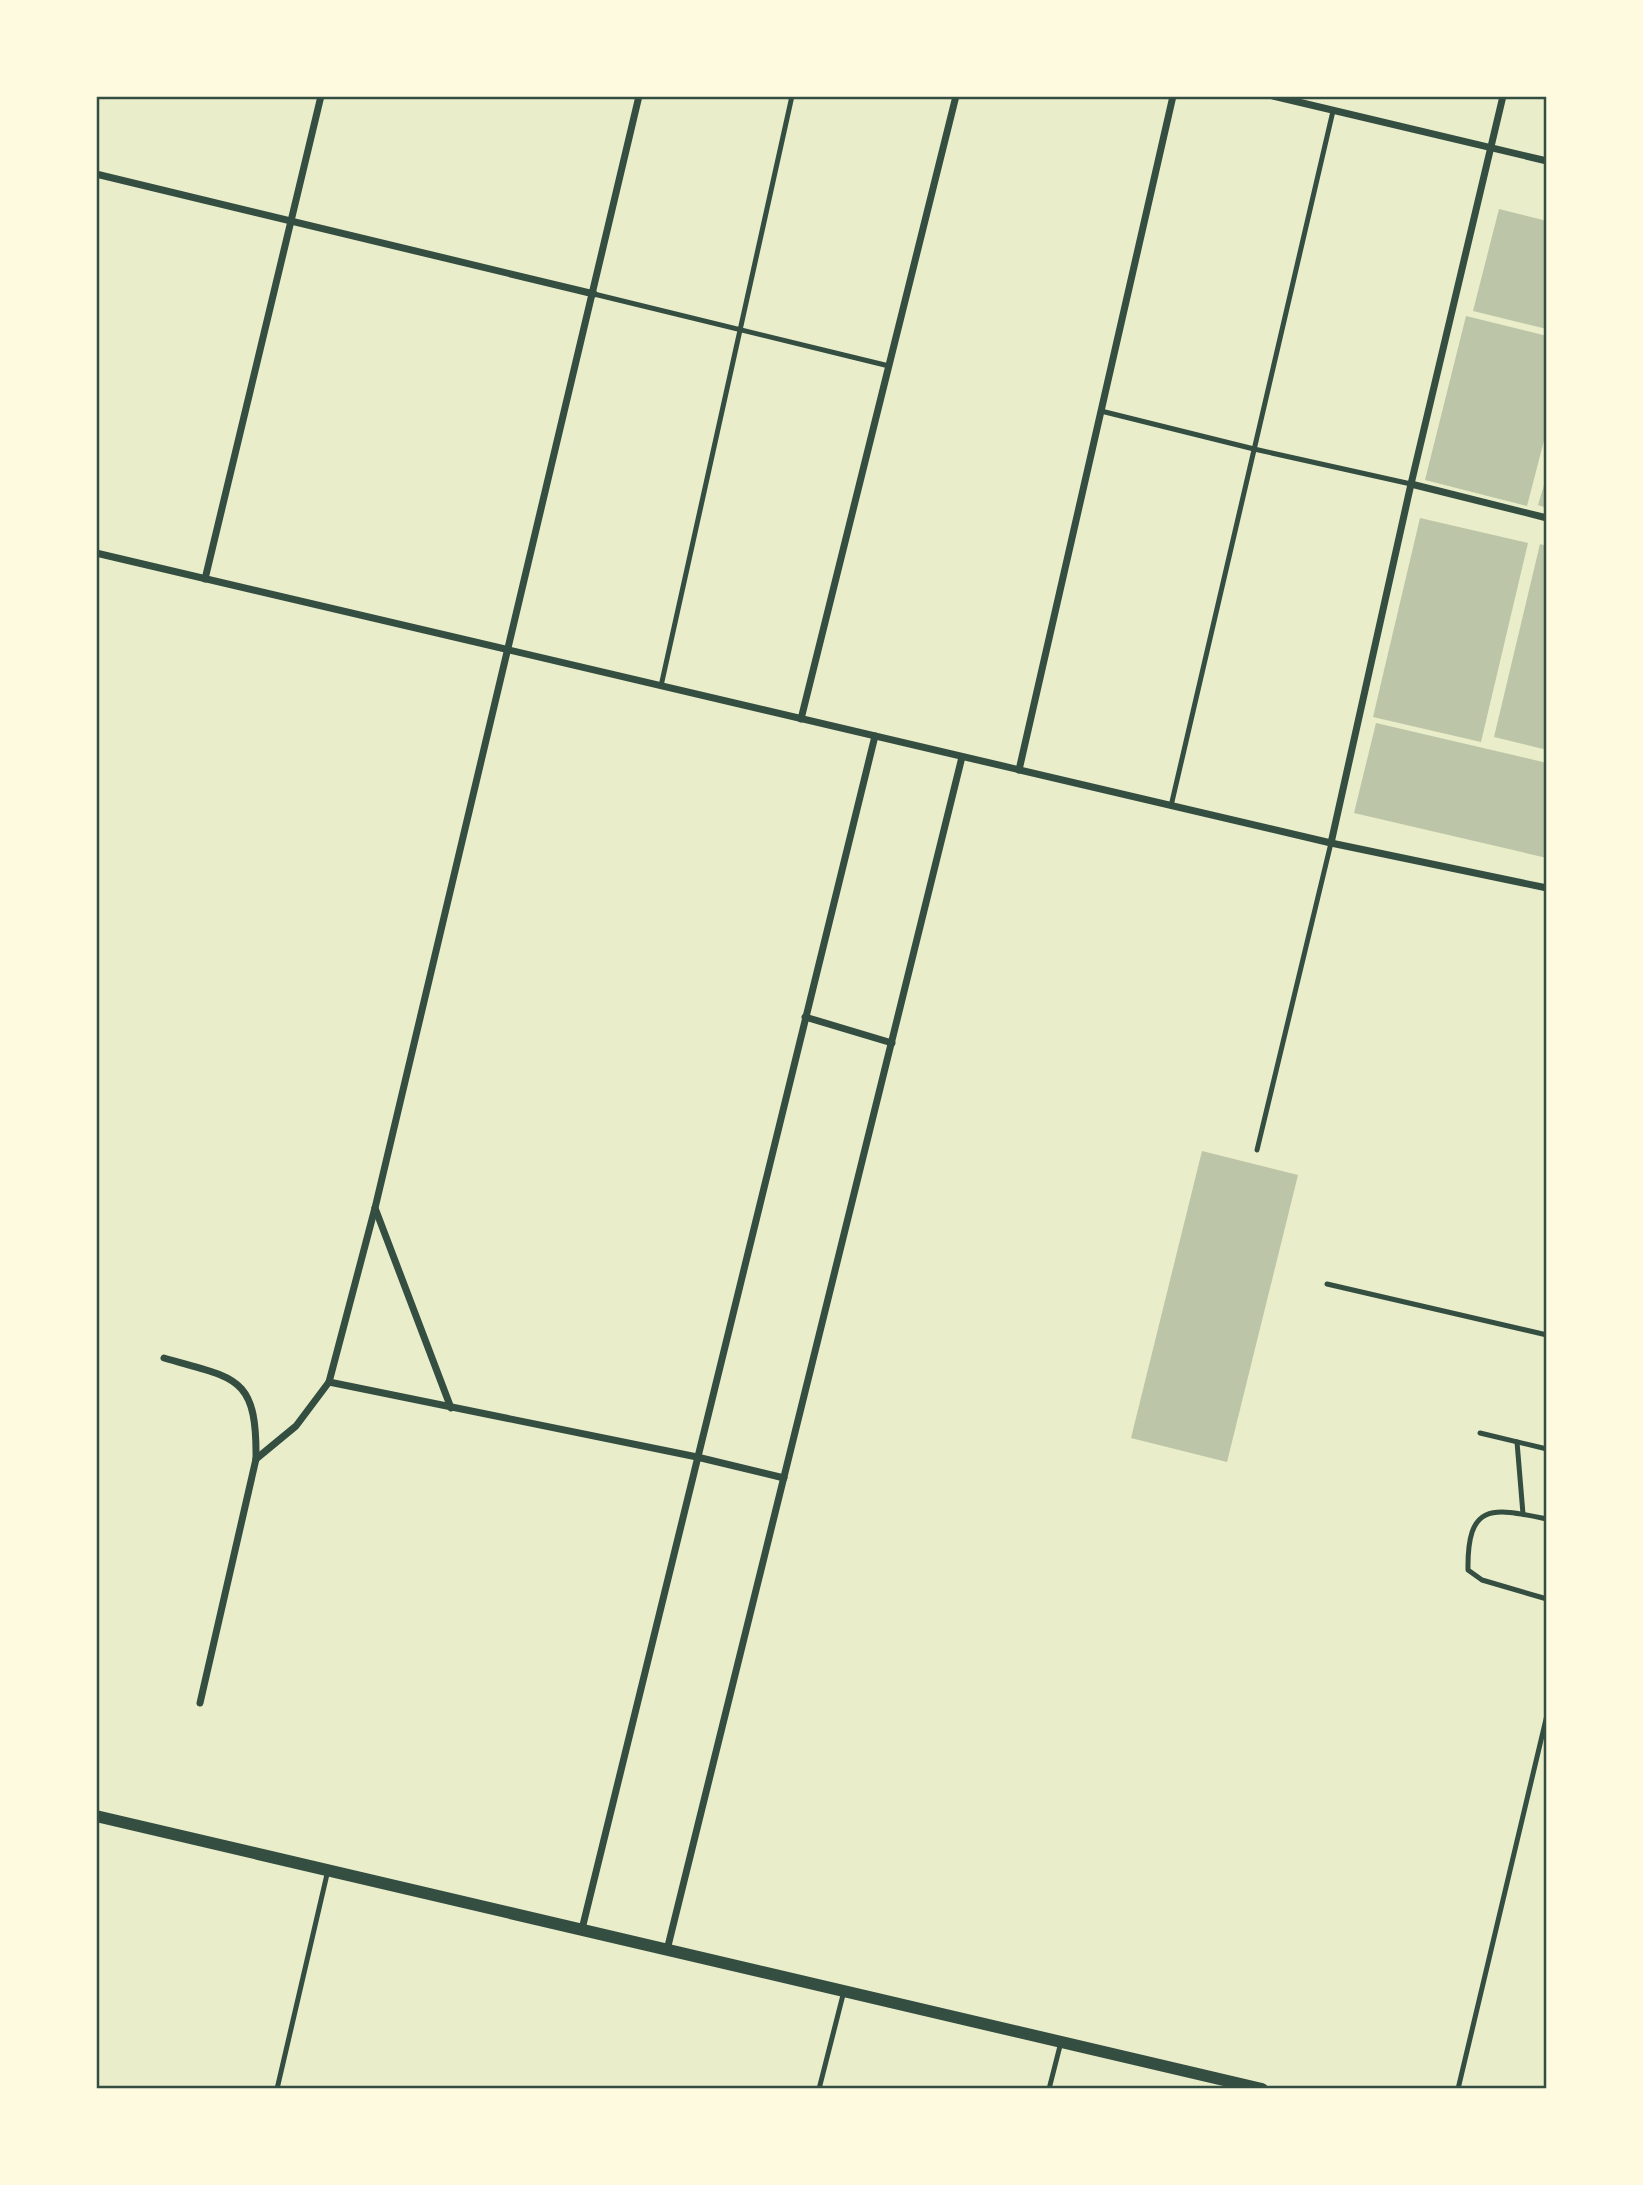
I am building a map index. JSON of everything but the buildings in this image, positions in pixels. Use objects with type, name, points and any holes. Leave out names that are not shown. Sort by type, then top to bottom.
[{"type":"street","points":[[205,579],[321,96]]},
{"type":"street","points":[[256,1459],[296,1426],[329,1382],[375,1208],[639,96]]},
{"type":"street","points":[[800,719],[956,96]]},
{"type":"street","points":[[1019,770],[1173,96]]},
{"type":"street","points":[[1273,96],[1547,161]]},
{"type":"street","points":[[1331,843],[1411,484],[1493,148],[1503,96]]},
{"type":"street","points":[[96,174],[593,293]]},
{"type":"street","points":[[1411,484],[1547,518]]},
{"type":"street","points":[[96,554],[1331,843],[1547,888]]},
{"type":"street","points":[[582,1929],[875,736]]},
{"type":"street","points":[[667,1950],[962,757]]},
{"type":"street","points":[[805,1017],[892,1043]]},
{"type":"street","points":[[375,1208],[451,1408]]},
{"type":"street","points":[[164,1358],[228,1376],[247,1394],[256,1418],[256,1459],[200,1703]]},
{"type":"street","points":[[329,1382],[697,1457],[784,1478]]},
{"type":"street","points":[[96,1816],[1262,2089]]},
{"type":"lane","points":[[661,686],[792,96]]},
{"type":"lane","points":[[1171,806],[1333,111]]},
{"type":"lane","points":[[593,293],[889,366]]},
{"type":"lane","points":[[1101,411],[1411,484]]},
{"type":"lane","points":[[1257,1150],[1331,843]]},
{"type":"lane","points":[[1328,1284],[1547,1335]]},
{"type":"lane","points":[[1480,1433],[1547,1449]]},
{"type":"lane","points":[[1517,1442],[1523,1514]]},
{"type":"lane","points":[[1547,1519],[1496,1510],[1484,1513],[1476,1525],[1468,1548],[1468,1570],[1482,1580],[1547,1598]]},
{"type":"lane","points":[[1458,2089],[1547,1715]]},
{"type":"lane","points":[[278,2089],[328,1870]]},
{"type":"lane","points":[[819,2089],[844,1991]]},
{"type":"lane","points":[[1049,2089],[1061,2042]]}]
